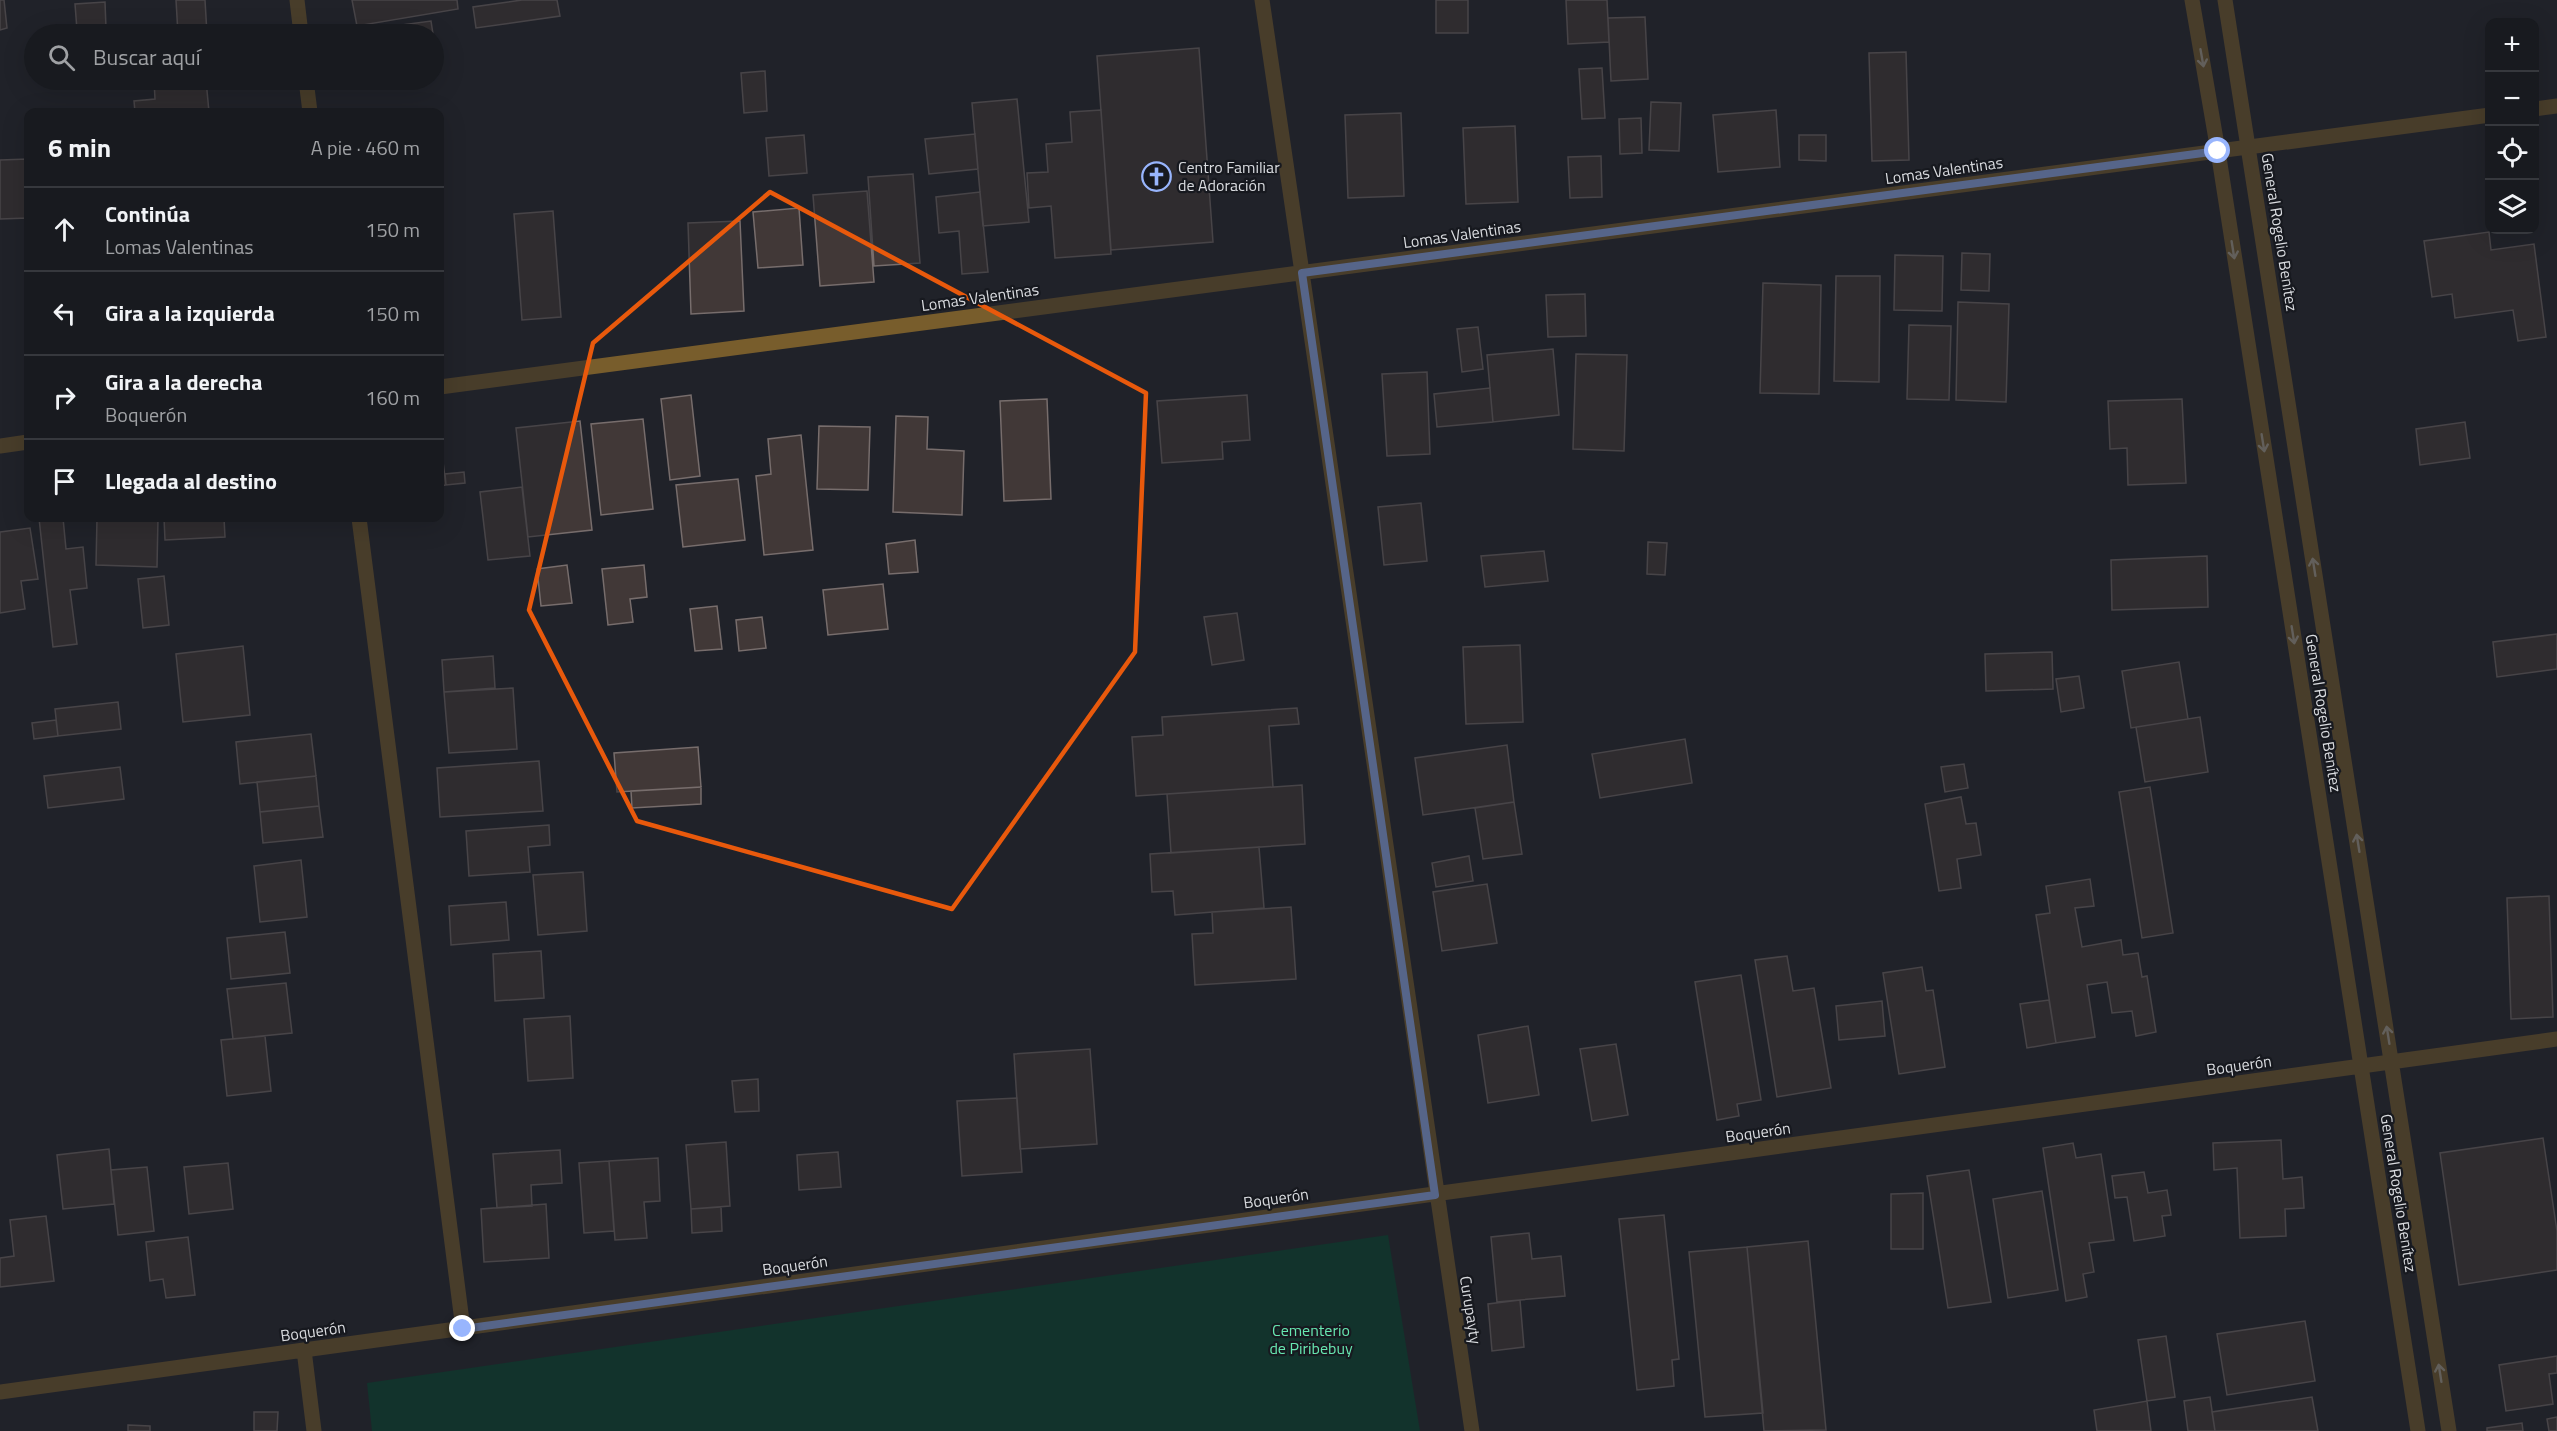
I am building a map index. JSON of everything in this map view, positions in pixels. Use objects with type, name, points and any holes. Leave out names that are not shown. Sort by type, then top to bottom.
[{"type":"street","points":[[297,0],[300,24]]},
{"type":"street","name":"Curupayty","points":[[1262,0],[1435,1195],[1472,1431]]},
{"type":"street","name":"General Rogelio Benítez","points":[[2192,0],[2218,151],[2418,1431]]},
{"type":"street","name":"General Rogelio Benítez","points":[[2225,0],[2449,1431]]},
{"type":"street","points":[[307,90],[310,108]]},
{"type":"street","points":[[2539,108],[2557,106]]},
{"type":"street","name":"Lomas Valentinas","points":[[444,386],[2485,116]]},
{"type":"street","points":[[0,446],[24,443]]},
{"type":"street","points":[[360,522],[463,1329]]},
{"type":"street","name":"Boquerón","points":[[0,1392],[2557,1039]]},
{"type":"street","points":[[304,1350],[314,1431]]},
{"type":"highlighted area","points":[[770,192],[1146,393],[1135,652],[952,909],[637,821],[529,610],[593,343]]},
{"type":"green space","name":"Cementerio de Piribebuy","points":[[1388,1235],[1420,1431],[372,1431],[367,1383]]},
{"type":"building","points":[[0,0],[4,0],[7,28],[0,30]]},
{"type":"building","points":[[176,0],[205,0],[206,24],[177,24]]},
{"type":"building","points":[[352,0],[457,0],[458,9],[357,24]]},
{"type":"building","points":[[522,0],[557,0],[560,16],[476,28],[473,7]]},
{"type":"building","points":[[1436,0],[1468,0],[1468,33],[1436,33]]},
{"type":"building","points":[[1566,0],[1607,0],[1609,42],[1568,44]]},
{"type":"building","points":[[105,2],[106,24],[77,24],[75,4]]},
{"type":"building","points":[[1645,17],[1648,79],[1611,81],[1608,18]]},
{"type":"building","points":[[431,21],[431,24],[409,24]]},
{"type":"building","name":"Centro Familiar de Adoración","points":[[1199,48],[1213,242],[1111,250],[1097,56]]},
{"type":"building","points":[[1906,52],[1909,160],[1872,161],[1869,53]]},
{"type":"building","points":[[1602,68],[1605,118],[1582,119],[1579,69]]},
{"type":"building","points":[[765,71],[767,111],[744,113],[741,73]]},
{"type":"building","points":[[155,90],[207,90],[209,108],[135,108],[134,101],[155,99]]},
{"type":"building","points":[[1017,99],[1029,222],[983,226],[972,103]]},
{"type":"building","points":[[1651,102],[1681,103],[1679,151],[1649,150]]},
{"type":"building","points":[[1101,110],[1111,254],[1055,258],[1051,206],[1029,208],[1027,173],[1048,172],[1046,144],[1072,142],[1070,112]]},
{"type":"building","points":[[1776,110],[1780,167],[1718,172],[1713,115]]},
{"type":"building","points":[[1401,113],[1404,196],[1348,198],[1345,115]]},
{"type":"building","points":[[1641,118],[1642,153],[1620,154],[1619,119]]},
{"type":"building","points":[[1515,126],[1518,202],[1466,204],[1463,128]]},
{"type":"building","points":[[975,134],[978,169],[929,174],[925,139]]},
{"type":"building","points":[[804,135],[807,173],[769,176],[766,138]]},
{"type":"building","points":[[1799,135],[1826,135],[1826,161],[1799,160]]},
{"type":"building","points":[[1601,156],[1602,197],[1570,198],[1568,157]]},
{"type":"building","points":[[24,159],[24,218],[0,219],[0,160]]},
{"type":"building","points":[[913,174],[920,263],[874,266],[868,177]]},
{"type":"building","points":[[867,191],[874,282],[820,286],[813,195]]},
{"type":"building","points":[[980,192],[988,272],[962,274],[959,231],[939,233],[936,197]]},
{"type":"building","points":[[799,208],[803,265],[758,268],[753,212]]},
{"type":"building","points":[[553,211],[561,317],[522,320],[514,214]]},
{"type":"building","points":[[740,221],[744,311],[691,314],[688,223]]},
{"type":"building","points":[[2485,233],[2489,234],[2491,250],[2534,244],[2546,337],[2518,341],[2513,310],[2455,318],[2452,294],[2432,297],[2424,241]]},
{"type":"building","points":[[1962,253],[1990,254],[1989,291],[1961,290]]},
{"type":"building","points":[[1895,255],[1943,256],[1942,311],[1894,310]]},
{"type":"building","points":[[1836,276],[1880,276],[1879,382],[1834,381]]},
{"type":"building","points":[[1763,283],[1821,285],[1819,394],[1760,393]]},
{"type":"building","points":[[1585,294],[1586,336],[1548,337],[1546,295]]},
{"type":"building","points":[[1958,302],[2009,304],[2006,402],[1956,400]]},
{"type":"building","points":[[1909,325],[1951,326],[1949,400],[1907,399]]},
{"type":"building","points":[[1478,327],[1483,369],[1462,372],[1457,329]]},
{"type":"building","points":[[1553,349],[1559,415],[1493,422],[1487,355]]},
{"type":"building","points":[[1576,354],[1627,355],[1624,451],[1573,449]]},
{"type":"building","points":[[1427,372],[1430,454],[1387,456],[1382,374]]},
{"type":"building","points":[[1490,388],[1493,422],[1437,427],[1434,394]]},
{"type":"building","points":[[691,395],[700,476],[670,480],[661,399]]},
{"type":"building","points":[[1247,395],[1250,440],[1222,442],[1223,459],[1162,463],[1157,401]]},
{"type":"building","points":[[1047,399],[1051,499],[1004,501],[1000,401]]},
{"type":"building","points":[[2182,399],[2186,483],[2128,485],[2127,448],[2110,449],[2108,401]]},
{"type":"building","points":[[896,416],[928,417],[927,449],[964,451],[962,515],[893,512]]},
{"type":"building","points":[[643,419],[653,509],[601,515],[591,424]]},
{"type":"building","points":[[580,421],[592,530],[528,537],[516,428]]},
{"type":"building","points":[[2465,422],[2470,458],[2420,465],[2416,429]]},
{"type":"building","points":[[819,426],[870,427],[868,490],[817,489]]},
{"type":"building","points":[[801,435],[813,550],[764,555],[756,476],[771,474],[768,439]]},
{"type":"building","points":[[464,472],[465,483],[446,485],[445,474]]},
{"type":"building","points":[[738,479],[745,540],[683,547],[676,485]]},
{"type":"building","points":[[522,487],[530,556],[488,560],[480,492]]},
{"type":"building","points":[[1421,503],[1427,561],[1384,565],[1378,507]]},
{"type":"building","points":[[39,522],[63,522],[66,549],[83,547],[87,588],[70,590],[77,644],[53,647]]},
{"type":"building","points":[[97,522],[158,522],[157,567],[96,565]]},
{"type":"building","points":[[164,522],[224,522],[225,537],[165,540]]},
{"type":"building","points":[[30,528],[38,579],[21,581],[25,609],[0,613],[0,532]]},
{"type":"building","points":[[915,540],[918,572],[889,574],[886,544]]},
{"type":"building","points":[[1648,542],[1667,543],[1665,575],[1647,574]]},
{"type":"building","points":[[1544,551],[1548,581],[1485,587],[1481,556]]},
{"type":"building","points":[[2207,556],[2208,607],[2112,610],[2111,560]]},
{"type":"building","points":[[567,565],[572,603],[541,606],[537,569]]},
{"type":"building","points":[[644,565],[647,597],[630,599],[633,622],[608,625],[602,569]]},
{"type":"building","points":[[164,576],[169,625],[143,628],[138,579]]},
{"type":"building","points":[[883,584],[888,629],[828,635],[823,590]]},
{"type":"building","points":[[717,606],[722,649],[695,651],[690,609]]},
{"type":"building","points":[[1237,613],[1244,660],[1212,665],[1204,617]]},
{"type":"building","points":[[762,617],[766,648],[739,651],[736,620]]},
{"type":"building","points":[[2557,634],[2557,669],[2497,677],[2493,642]]},
{"type":"building","points":[[1520,645],[1523,722],[1466,724],[1463,647]]},
{"type":"building","points":[[243,646],[250,715],[183,722],[176,654]]},
{"type":"building","points":[[2052,652],[2053,689],[1986,691],[1985,654]]},
{"type":"building","points":[[493,656],[495,688],[444,692],[442,660]]},
{"type":"building","points":[[2179,662],[2188,719],[2131,728],[2122,671]]},
{"type":"building","points":[[2079,676],[2084,708],[2061,712],[2056,679]]},
{"type":"building","points":[[513,688],[517,749],[449,753],[444,692]]},
{"type":"building","points":[[118,702],[121,729],[58,736],[55,709]]},
{"type":"building","points":[[1297,708],[1299,724],[1269,726],[1273,787],[1136,796],[1132,737],[1163,735],[1162,717]]},
{"type":"building","points":[[2200,717],[2208,772],[2145,782],[2136,727]]},
{"type":"building","points":[[56,720],[58,736],[34,739],[32,723]]},
{"type":"building","points":[[311,734],[316,776],[240,784],[236,742]]},
{"type":"building","points":[[1685,739],[1692,783],[1600,798],[1592,754]]},
{"type":"building","points":[[1507,745],[1514,802],[1423,815],[1415,758]]},
{"type":"building","points":[[698,747],[701,787],[617,792],[614,753]]},
{"type":"building","points":[[539,761],[543,811],[440,817],[437,768]]},
{"type":"building","points":[[1964,764],[1968,788],[1945,792],[1941,767]]},
{"type":"building","points":[[120,767],[124,799],[48,808],[44,776]]},
{"type":"building","points":[[316,776],[319,806],[260,812],[257,782]]},
{"type":"building","points":[[1302,785],[1305,844],[1171,853],[1167,794]]},
{"type":"building","points":[[701,787],[701,804],[632,808],[631,791]]},
{"type":"building","points":[[2150,787],[2173,933],[2142,938],[2119,792]]},
{"type":"building","points":[[1961,797],[1966,824],[1976,823],[1981,855],[1957,859],[1961,888],[1939,891],[1925,804]]},
{"type":"building","points":[[1514,802],[1522,854],[1483,859],[1475,808]]},
{"type":"building","points":[[319,806],[323,837],[263,843],[260,812]]},
{"type":"building","points":[[549,825],[550,845],[528,847],[530,872],[469,876],[466,831]]},
{"type":"building","points":[[1259,847],[1264,908],[1175,915],[1173,891],[1152,892],[1150,854]]},
{"type":"building","points":[[1469,856],[1473,881],[1436,887],[1432,863]]},
{"type":"building","points":[[301,860],[307,917],[260,922],[254,866]]},
{"type":"building","points":[[583,872],[587,931],[538,935],[533,875]]},
{"type":"building","points":[[2090,879],[2094,906],[2075,908],[2082,947],[2121,940],[2123,955],[2138,953],[2142,977],[2147,976],[2156,1032],[2136,1036],[2132,1011],[2112,1013],[2107,982],[2087,985],[2095,1037],[2056,1043],[2036,915],[2050,913],[2046,886]]},
{"type":"building","points":[[1487,884],[1497,943],[1442,951],[1433,892]]},
{"type":"building","points":[[2549,896],[2553,1017],[2511,1019],[2507,898]]},
{"type":"building","points":[[506,902],[509,940],[451,945],[449,906]]},
{"type":"building","points":[[1291,907],[1296,979],[1195,985],[1192,934],[1213,933],[1212,912]]},
{"type":"building","points":[[285,932],[290,973],[231,979],[227,938]]},
{"type":"building","points":[[541,951],[544,998],[495,1001],[493,954]]},
{"type":"building","points":[[1787,956],[1793,991],[1814,988],[1831,1088],[1777,1097],[1755,960]]},
{"type":"building","points":[[1922,967],[1926,991],[1933,990],[1945,1067],[1899,1074],[1883,973]]},
{"type":"building","points":[[1741,975],[1761,1100],[1737,1104],[1739,1116],[1717,1120],[1695,982]]},
{"type":"building","points":[[286,983],[292,1033],[233,1039],[227,989]]},
{"type":"building","points":[[2049,1000],[2056,1043],[2027,1048],[2020,1004]]},
{"type":"building","points":[[1882,1001],[1885,1036],[1839,1040],[1836,1006]]},
{"type":"building","points":[[570,1016],[573,1078],[528,1081],[524,1019]]},
{"type":"building","points":[[1528,1026],[1539,1095],[1488,1103],[1478,1035]]},
{"type":"building","points":[[265,1036],[271,1091],[227,1096],[221,1040]]},
{"type":"building","points":[[1616,1044],[1628,1115],[1592,1121],[1580,1049]]},
{"type":"building","points":[[1090,1049],[1097,1144],[1020,1149],[1014,1054]]},
{"type":"building","points":[[758,1079],[759,1111],[735,1112],[732,1081]]},
{"type":"building","points":[[1017,1098],[1022,1172],[962,1176],[957,1101]]},
{"type":"building","points":[[2543,1138],[2557,1231],[2557,1270],[2459,1285],[2440,1153]]},
{"type":"building","points":[[2281,1140],[2283,1179],[2302,1177],[2304,1208],[2285,1209],[2286,1236],[2240,1238],[2237,1168],[2214,1170],[2213,1143]]},
{"type":"building","points":[[726,1142],[730,1206],[691,1209],[686,1145]]},
{"type":"building","points":[[2073,1143],[2076,1158],[2101,1154],[2114,1240],[2089,1243],[2094,1272],[2083,1274],[2087,1297],[2066,1301],[2043,1148]]},
{"type":"building","points":[[109,1149],[114,1204],[63,1209],[57,1155]]},
{"type":"building","points":[[560,1150],[562,1183],[531,1185],[532,1206],[497,1208],[493,1154]]},
{"type":"building","points":[[838,1152],[841,1187],[799,1190],[797,1155]]},
{"type":"building","points":[[658,1158],[660,1201],[644,1202],[647,1238],[615,1240],[609,1161]]},
{"type":"building","points":[[609,1161],[614,1231],[584,1233],[579,1163]]},
{"type":"building","points":[[228,1163],[233,1209],[189,1214],[184,1167]]},
{"type":"building","points":[[147,1167],[154,1231],[118,1235],[111,1170]]},
{"type":"building","points":[[1969,1170],[1991,1302],[1948,1308],[1927,1176]]},
{"type":"building","points":[[2144,1172],[2148,1193],[2167,1190],[2171,1215],[2162,1216],[2165,1236],[2134,1241],[2127,1197],[2115,1198],[2112,1176]]},
{"type":"building","points":[[2042,1191],[2058,1290],[2008,1298],[1993,1199]]},
{"type":"building","points":[[1923,1193],[1923,1249],[1891,1249],[1891,1194]]},
{"type":"building","points":[[546,1204],[549,1258],[484,1262],[481,1209]]},
{"type":"building","points":[[721,1207],[722,1231],[692,1233],[691,1209]]},
{"type":"building","points":[[1664,1215],[1679,1359],[1672,1360],[1674,1386],[1637,1390],[1619,1219]]},
{"type":"building","points":[[46,1216],[54,1281],[0,1287],[0,1258],[14,1256],[10,1220]]},
{"type":"building","points":[[1529,1233],[1532,1259],[1561,1256],[1565,1296],[1497,1302],[1491,1237]]},
{"type":"building","points":[[188,1237],[195,1295],[166,1298],[163,1279],[150,1281],[146,1242]]},
{"type":"building","points":[[1808,1241],[1826,1430],[1764,1431],[1747,1247]]},
{"type":"building","points":[[1747,1247],[1763,1413],[1705,1417],[1689,1252]]},
{"type":"building","points":[[1520,1300],[1524,1347],[1492,1351],[1488,1304]]},
{"type":"building","points":[[2305,1321],[2315,1381],[2227,1395],[2217,1334]]},
{"type":"building","points":[[2166,1336],[2175,1397],[2147,1401],[2138,1340]]},
{"type":"building","points":[[2557,1356],[2557,1373],[2549,1374],[2553,1404],[2506,1411],[2499,1365]]},
{"type":"building","points":[[2210,1397],[2215,1431],[2188,1431],[2184,1401]]},
{"type":"building","points":[[2312,1397],[2318,1431],[2215,1431],[2212,1412]]},
{"type":"building","points":[[2147,1401],[2151,1431],[2097,1431],[2094,1410]]},
{"type":"building","points":[[254,1412],[278,1412],[277,1431],[254,1431]]},
{"type":"building","points":[[2557,1417],[2557,1431],[2549,1431],[2547,1419]]},
{"type":"building","points":[[2522,1423],[2523,1431],[2487,1431],[2487,1428]]},
{"type":"building","points":[[128,1425],[150,1426],[150,1431],[128,1431]]},
{"type":"place","name":"Centro Familiar de Adoración","points":[[1157,176]]},
{"type":"route","points":[[463,1329],[1435,1195],[1302,273],[2218,151]]}]
